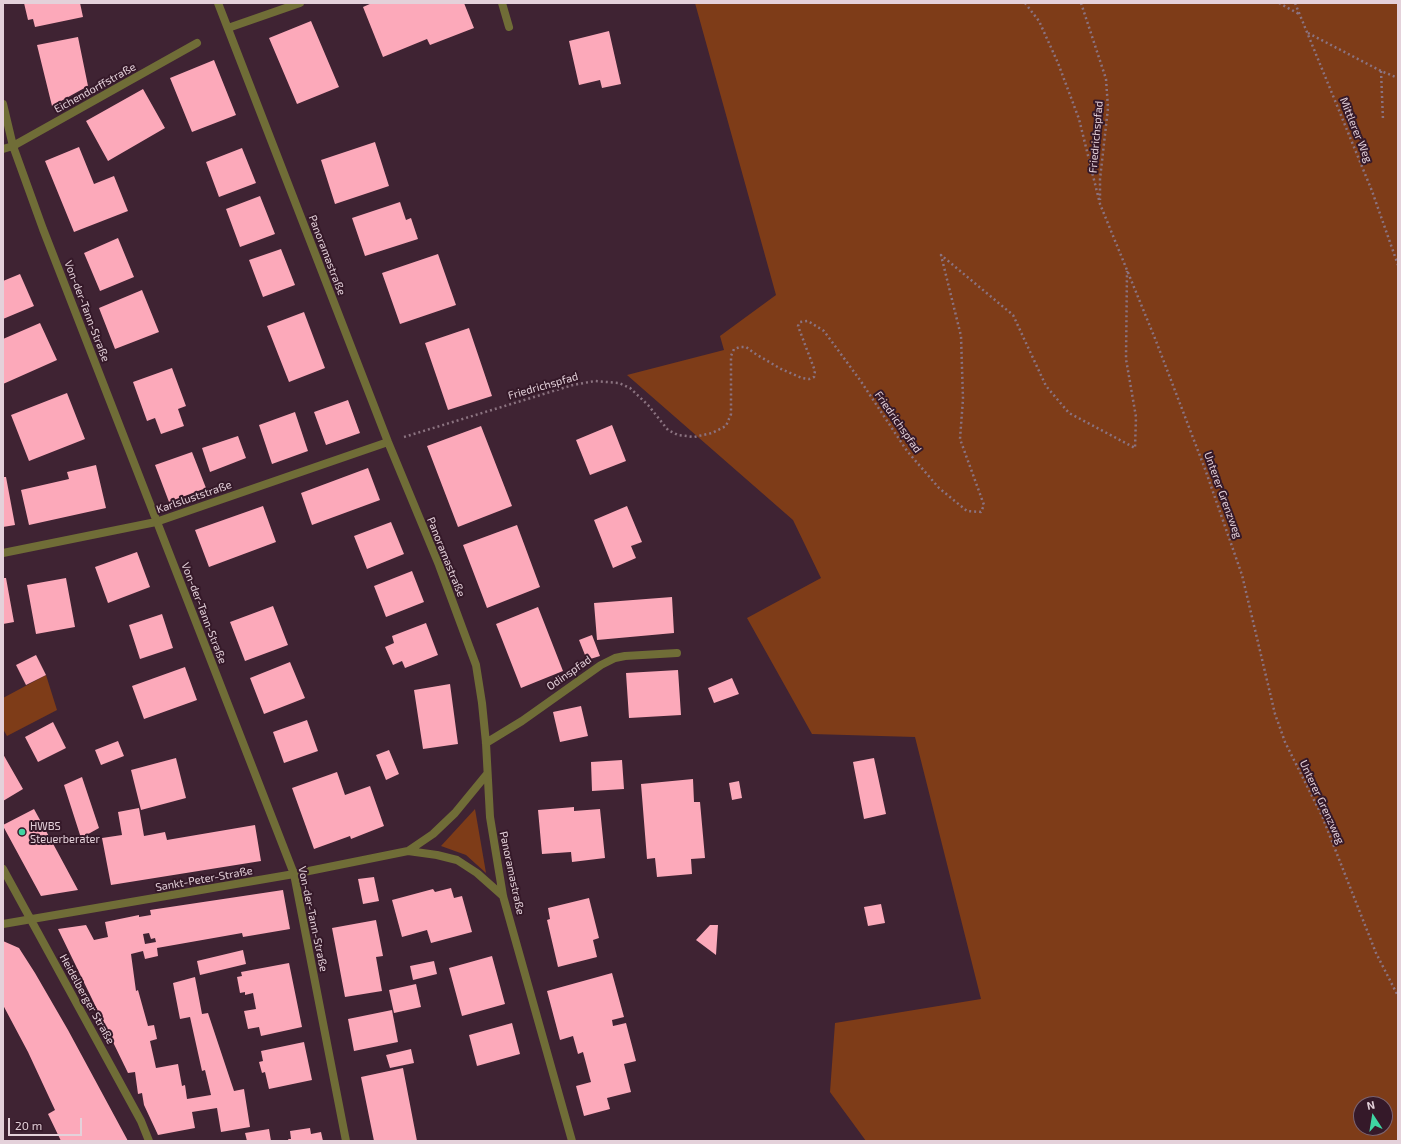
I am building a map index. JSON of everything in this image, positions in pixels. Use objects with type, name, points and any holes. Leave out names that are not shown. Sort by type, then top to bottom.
[{"type":"street","name":"Panoramastraße","points":[[218,3],[388,442],[439,565],[476,665],[486,743],[490,817],[503,896],[572,1141]]},
{"type":"street","points":[[228,28],[300,3]]},
{"type":"street","points":[[502,3],[509,27]]},
{"type":"street","name":"Eichendorffstraße","points":[[3,149],[13,146],[197,43]]},
{"type":"street","name":"Von-der-Tann-Straße","points":[[3,104],[13,146],[43,229],[294,874],[346,1141]]},
{"type":"street","name":"Karlsluststraße","points":[[3,553],[156,522],[388,442]]},
{"type":"street","name":"Odinspfad","points":[[486,743],[522,721],[600,665],[614,658],[677,653]]},
{"type":"street","name":"Sankt-Peter-Straße","points":[[408,851],[433,834],[456,813],[487,774]]},
{"type":"street","name":"Sankt-Peter-Straße","points":[[3,924],[30,921],[294,874],[408,851],[437,855],[457,860],[477,873],[503,896]]},
{"type":"street","name":"Heidelberger Straße","points":[[3,869],[30,921],[120,1081],[141,1121],[149,1141]]},
{"type":"path","name":"Unterer Grenzweg","points":[[1025,3],[1039,21],[1058,63],[1076,112],[1100,204],[1205,469],[1242,575],[1275,714],[1285,742],[1322,816],[1376,953],[1398,996]]},
{"type":"path","name":"Friedrichspfad","points":[[1081,3],[1106,79],[1108,108],[1100,179],[1100,204]]},
{"type":"path","points":[[1279,3],[1300,14]]},
{"type":"path","name":"Mittlerer Weg","points":[[1295,3],[1372,191],[1398,265]]},
{"type":"path","points":[[1308,33],[1381,71],[1398,78]]},
{"type":"path","points":[[1381,71],[1383,120]]},
{"type":"path","name":"Friedrichspfad","points":[[405,437],[417,432],[573,385],[601,381],[619,383],[630,388],[648,405],[668,430],[678,435],[694,437],[712,433],[726,426],[731,414],[731,356],[734,349],[746,347],[781,369],[802,378],[809,379],[814,377],[815,371],[798,326],[800,322],[808,321],[824,331],[860,380],[907,451],[939,488],[967,511],[981,512],[984,505],[960,439],[963,399],[961,336],[941,255],[1013,315],[1046,386],[1069,413],[1135,448],[1136,417],[1126,359],[1127,271]]},
{"type":"shaded area","points":[[695,3],[1398,3],[1398,1141],[866,1141],[830,1092],[835,1023],[981,999],[915,737],[812,734],[747,618],[821,578],[793,520],[627,375],[724,350],[720,336],[776,295]]},
{"type":"shaded area","points":[[46,675],[57,710],[7,736],[3,729],[3,698]]},
{"type":"shaded area","points":[[475,809],[486,873],[466,855],[441,846]]},
{"type":"building","points":[[24,3],[80,3],[83,17],[35,27],[33,19],[28,20]]},
{"type":"building","points":[[372,3],[464,3],[474,28],[430,45],[427,39],[383,57],[363,7]]},
{"type":"building","points":[[311,21],[339,87],[297,104],[269,38]]},
{"type":"building","points":[[609,31],[621,84],[602,88],[600,80],[579,85],[569,41]]},
{"type":"building","points":[[78,37],[88,86],[52,106],[37,45]]},
{"type":"building","points":[[214,60],[236,115],[192,132],[170,78]]},
{"type":"building","points":[[143,89],[165,128],[108,161],[86,121]]},
{"type":"building","points":[[375,142],[389,186],[335,204],[321,160]]},
{"type":"building","points":[[79,147],[94,184],[114,176],[128,211],[74,232],[45,161]]},
{"type":"building","points":[[242,148],[256,183],[219,197],[206,162]]},
{"type":"building","points":[[260,196],[275,234],[240,247],[226,209]]},
{"type":"building","points":[[400,202],[406,220],[411,218],[418,239],[365,256],[352,218]]},
{"type":"building","points":[[118,238],[134,277],[100,291],[84,253]]},
{"type":"building","points":[[281,249],[295,285],[263,297],[249,260]]},
{"type":"building","points":[[438,254],[456,305],[400,324],[382,273]]},
{"type":"building","points":[[20,274],[34,306],[3,319],[3,281]]},
{"type":"building","points":[[142,290],[159,332],[115,349],[99,308]]},
{"type":"building","points":[[304,312],[325,368],[289,382],[267,326]]},
{"type":"building","points":[[40,323],[57,360],[3,384],[3,339]]},
{"type":"building","points":[[469,328],[492,396],[448,410],[425,343]]},
{"type":"building","points":[[172,368],[186,406],[178,409],[184,426],[161,434],[155,418],[147,421],[133,382]]},
{"type":"building","points":[[67,393],[85,439],[29,461],[11,415]]},
{"type":"building","points":[[348,400],[360,433],[326,445],[314,412]]},
{"type":"building","points":[[295,412],[308,451],[272,464],[259,425]]},
{"type":"building","points":[[612,425],[626,461],[590,475],[576,440]]},
{"type":"building","points":[[481,426],[512,506],[458,527],[427,446]]},
{"type":"building","points":[[238,436],[246,458],[210,472],[202,448]]},
{"type":"building","points":[[192,452],[206,488],[169,502],[155,465]]},
{"type":"building","points":[[96,465],[106,508],[29,525],[21,490],[69,479],[67,472]]},
{"type":"building","points":[[368,468],[380,500],[312,525],[301,493]]},
{"type":"building","points":[[3,477],[6,477],[15,525],[3,527]]},
{"type":"building","points":[[263,506],[276,542],[209,567],[195,530]]},
{"type":"building","points":[[627,506],[642,542],[631,546],[636,558],[613,568],[594,520]]},
{"type":"building","points":[[391,522],[404,554],[367,569],[354,536]]},
{"type":"building","points":[[517,525],[540,587],[487,608],[463,545]]},
{"type":"building","points":[[137,552],[150,587],[108,603],[95,567]]},
{"type":"building","points":[[412,571],[424,602],[386,617],[374,586]]},
{"type":"building","points":[[3,578],[6,578],[14,622],[3,624]]},
{"type":"building","points":[[66,578],[75,627],[36,634],[27,585]]},
{"type":"building","points":[[672,597],[674,633],[597,640],[594,603]]},
{"type":"building","points":[[273,606],[288,645],[245,661],[230,622]]},
{"type":"building","points":[[538,607],[563,671],[521,688],[496,624]]},
{"type":"building","points":[[162,614],[173,648],[140,659],[129,625]]},
{"type":"building","points":[[426,623],[438,655],[405,668],[402,661],[393,665],[385,647],[394,643],[392,636]]},
{"type":"building","points":[[592,635],[600,656],[587,660],[579,640]]},
{"type":"building","points":[[36,655],[46,675],[26,685],[16,665]]},
{"type":"building","points":[[290,662],[305,698],[264,714],[250,678]]},
{"type":"building","points":[[185,667],[197,700],[144,719],[132,686]]},
{"type":"building","points":[[678,670],[681,715],[629,718],[626,673]]},
{"type":"building","points":[[732,678],[739,694],[714,703],[708,688]]},
{"type":"building","points":[[450,684],[458,744],[423,749],[414,690]]},
{"type":"building","points":[[581,706],[588,736],[560,742],[553,712]]},
{"type":"building","points":[[307,720],[318,751],[284,763],[273,732]]},
{"type":"building","points":[[53,722],[66,748],[38,762],[25,737]]},
{"type":"building","points":[[118,741],[124,756],[101,765],[95,750]]},
{"type":"building","points":[[389,750],[399,774],[386,780],[376,755]]},
{"type":"building","points":[[3,754],[23,789],[3,801]]},
{"type":"building","points":[[176,758],[186,798],[141,810],[131,770]]},
{"type":"building","points":[[874,758],[886,814],[864,819],[853,762]]},
{"type":"building","points":[[622,760],[624,789],[592,791],[591,762]]},
{"type":"building","points":[[337,772],[345,795],[370,786],[384,826],[351,839],[350,836],[314,849],[292,788]]},
{"type":"building","points":[[82,777],[99,828],[81,838],[64,785]]},
{"type":"building","points":[[693,779],[694,802],[700,802],[705,858],[691,859],[692,874],[657,877],[655,858],[647,859],[641,784]]},
{"type":"building","points":[[739,781],[742,798],[732,800],[729,783]]},
{"type":"building","points":[[574,807],[574,811],[600,809],[605,858],[572,862],[571,852],[542,854],[538,810]]},
{"type":"building","points":[[139,808],[144,836],[165,832],[167,840],[255,825],[261,861],[111,885],[102,838],[122,835],[118,812]]},
{"type":"building","points":[[34,809],[78,890],[41,896],[3,826]]},
{"type":"building","points":[[374,877],[379,901],[363,904],[358,879]]},
{"type":"building","points":[[451,888],[454,898],[462,896],[472,932],[431,943],[427,930],[402,937],[392,900],[433,889],[435,892]]},
{"type":"building","points":[[283,890],[290,929],[243,937],[242,933],[157,948],[158,956],[145,959],[143,951],[131,954],[136,991],[138,990],[148,1026],[154,1025],[157,1039],[150,1041],[156,1068],[178,1064],[182,1086],[185,1085],[187,1099],[211,1095],[205,1070],[202,1071],[190,1017],[180,1019],[173,983],[195,977],[202,1014],[208,1013],[234,1091],[244,1089],[250,1127],[221,1132],[217,1108],[192,1112],[195,1128],[158,1135],[144,1105],[142,1093],[138,1094],[135,1072],[128,1073],[58,929],[86,925],[94,940],[108,937],[105,922],[139,915],[139,917],[151,915],[150,910]],"holes":[[[149,933],[151,939],[155,938],[156,942],[145,944],[143,934]]]},
{"type":"building","points":[[589,898],[599,938],[593,940],[597,957],[558,967],[547,920],[550,919],[548,908]]},
{"type":"building","points":[[881,904],[885,923],[868,926],[864,907]]},
{"type":"building","points":[[376,920],[383,956],[376,957],[382,991],[345,997],[332,928]]},
{"type":"building","points":[[710,925],[718,925],[716,955],[696,940]]},
{"type":"building","points":[[3,941],[19,948],[35,973],[68,1030],[128,1141],[61,1141],[48,1114],[55,1110],[28,1052],[3,1005]]},
{"type":"building","points":[[243,950],[246,964],[200,975],[197,961]]},
{"type":"building","points":[[492,956],[505,1004],[462,1016],[449,968]]},
{"type":"building","points":[[434,961],[437,974],[413,980],[410,966]]},
{"type":"building","points":[[289,963],[302,1027],[261,1036],[259,1027],[248,1029],[244,1011],[256,1009],[253,993],[245,995],[245,992],[240,993],[237,977],[242,976],[241,972]]},
{"type":"building","points":[[612,973],[624,1017],[612,1020],[613,1026],[626,1023],[636,1061],[624,1064],[631,1092],[607,1098],[610,1109],[584,1116],[576,1086],[591,1082],[583,1052],[578,1054],[573,1036],[560,1040],[547,991]]},
{"type":"building","points":[[416,984],[421,1007],[394,1013],[389,990]]},
{"type":"building","points":[[392,1010],[398,1042],[354,1051],[348,1019]]},
{"type":"building","points":[[512,1023],[520,1054],[477,1066],[469,1035]]},
{"type":"building","points":[[304,1042],[312,1080],[269,1089],[265,1072],[262,1073],[259,1062],[263,1061],[261,1051]]},
{"type":"building","points":[[411,1049],[414,1063],[390,1068],[386,1055]]},
{"type":"building","points":[[403,1068],[417,1141],[374,1141],[361,1077]]},
{"type":"building","points":[[310,1128],[311,1134],[321,1132],[323,1141],[289,1141],[288,1139],[291,1139],[290,1131]]},
{"type":"building","points":[[269,1129],[271,1141],[247,1141],[245,1133]]},
{"type":"place","name":"HWBS Steuerberater","points":[[22,832]]}]
